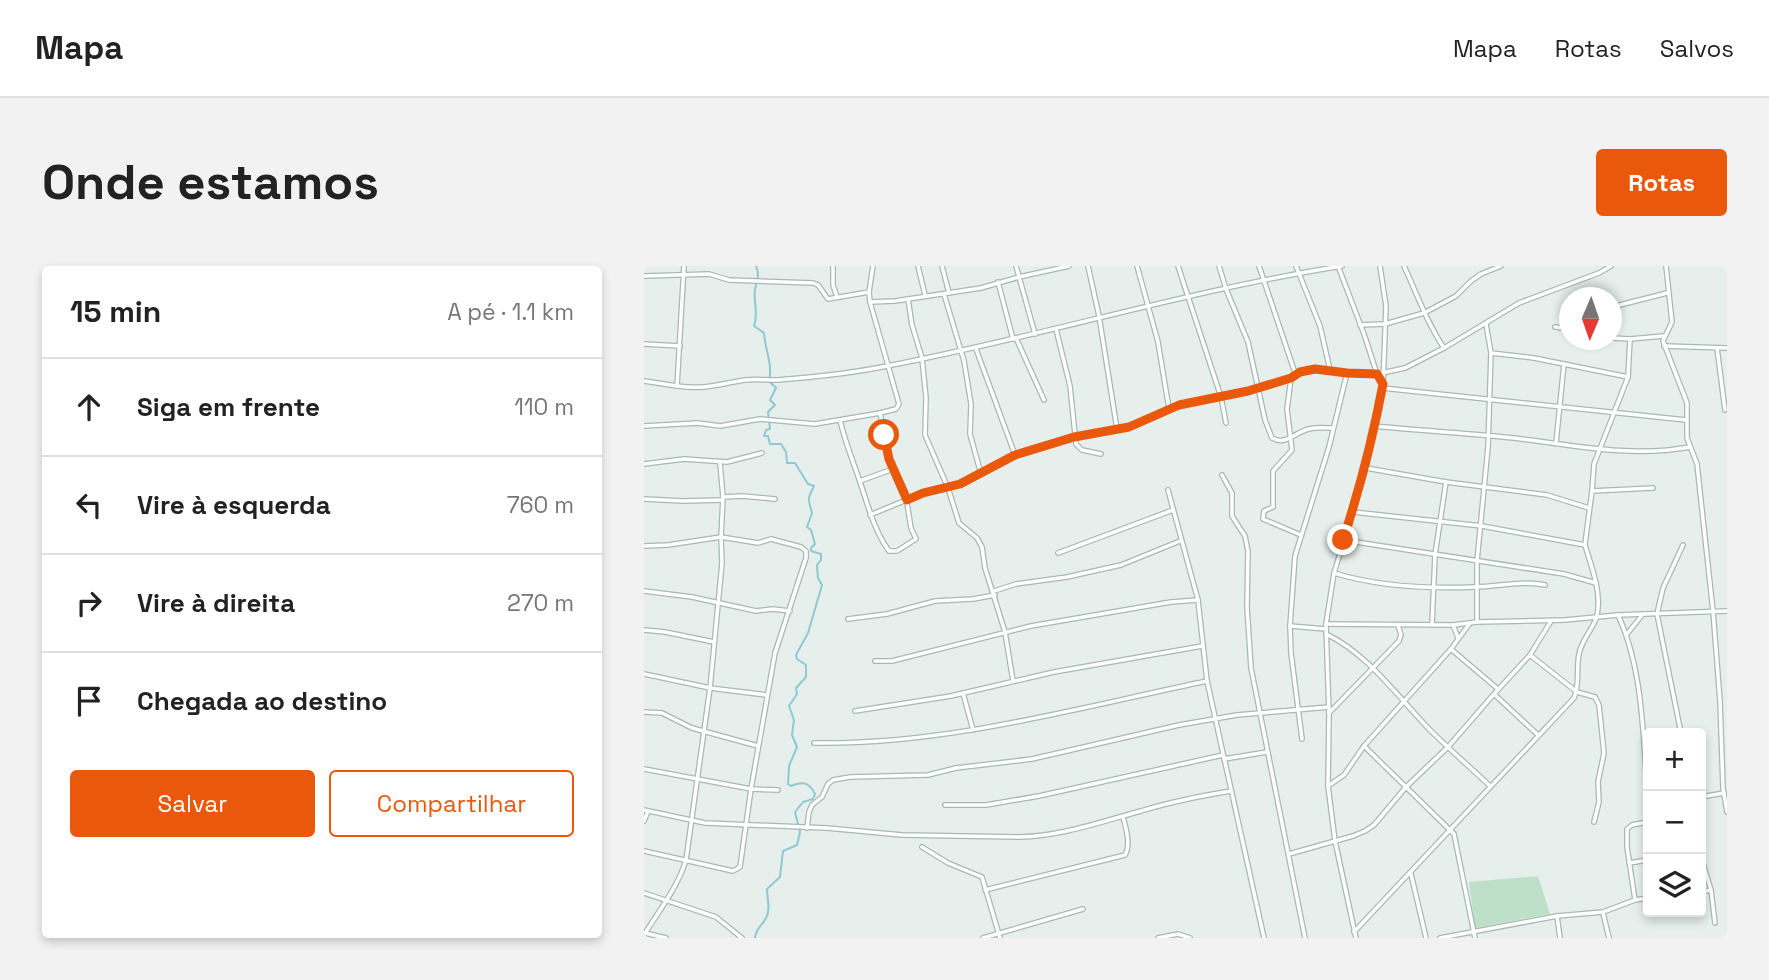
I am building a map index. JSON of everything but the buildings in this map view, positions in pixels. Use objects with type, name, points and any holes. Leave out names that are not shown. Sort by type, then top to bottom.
[{"type":"street","points":[[677,386],[684,266]]},
{"type":"street","points":[[833,266],[833,285],[837,297]]},
{"type":"street","points":[[644,426],[720,426],[760,419],[816,424],[896,409],[899,404],[870,302],[873,266]]},
{"type":"street","points":[[918,266],[925,295]]},
{"type":"street","points":[[942,266],[971,404],[970,434],[981,474]]},
{"type":"street","points":[[1016,266],[1035,334]]},
{"type":"street","points":[[870,302],[981,288],[1019,276],[1069,266]]},
{"type":"street","points":[[1088,266],[1100,316],[1117,429]]},
{"type":"street","points":[[1137,266],[1160,352],[1169,409]]},
{"type":"street","points":[[1178,266],[1221,397],[1226,423]]},
{"type":"street","points":[[1219,266],[1248,342],[1265,419],[1272,438],[1279,441],[1292,438],[1308,429],[1334,428]]},
{"type":"street","points":[[1259,266],[1293,376],[1287,409],[1293,450],[1273,471],[1273,507],[1264,511],[1264,519],[1301,535]]},
{"type":"street","points":[[1296,266],[1320,326],[1329,370]]},
{"type":"street","points":[[644,381],[712,388],[745,380],[839,374],[888,366],[976,349],[1146,305],[1339,266],[1383,386]]},
{"type":"street","points":[[1356,938],[1335,841],[1328,786],[1326,626],[1334,573],[1366,468],[1383,386],[1385,287],[1380,266]]},
{"type":"street","points":[[1404,266],[1424,313],[1444,348]]},
{"type":"street","points":[[1360,325],[1385,324],[1424,313],[1457,296],[1481,274],[1501,266]]},
{"type":"street","points":[[870,514],[923,493],[948,488],[1015,455],[1074,437],[1138,423],[1169,409],[1259,387],[1315,369],[1377,374],[1405,368],[1519,303],[1611,266]]},
{"type":"street","points":[[1666,266],[1672,321],[1664,336],[1664,346],[1687,403],[1686,438],[1697,464],[1713,611],[1727,812]]},
{"type":"street","points":[[644,276],[709,274],[729,280],[813,283],[818,285],[825,297],[869,292]]},
{"type":"street","points":[[998,282],[1014,339],[1044,400]]},
{"type":"street","points":[[1622,304],[1668,293]]},
{"type":"street","points":[[908,299],[912,325],[922,358],[926,398],[925,435],[948,488],[959,523],[977,538],[982,547],[985,568],[1005,632],[1013,681]]},
{"type":"street","points":[[1477,622],[1477,561],[1482,526],[1491,353],[1486,324]]},
{"type":"street","points":[[1555,327],[1559,328]]},
{"type":"street","points":[[1056,329],[1070,386],[1076,444],[1082,450],[1101,453]]},
{"type":"street","points":[[1622,339],[1664,336]]},
{"type":"street","points":[[1354,932],[1411,874],[1449,829],[1577,692],[1578,656],[1597,617],[1596,583],[1585,545],[1594,464],[1628,377],[1630,339]]},
{"type":"street","points":[[644,344],[680,346]]},
{"type":"street","points":[[1664,346],[1727,348]]},
{"type":"street","points":[[1717,348],[1725,410]]},
{"type":"street","points":[[976,349],[1015,455]]},
{"type":"street","points":[[1491,353],[1628,377]]},
{"type":"street","points":[[1556,443],[1564,364]]},
{"type":"street","points":[[1302,739],[1290,626],[1295,556],[1334,428],[1347,373]]},
{"type":"street","points":[[1383,386],[1686,420]]},
{"type":"street","points":[[840,420],[846,446],[870,514],[889,551],[897,551],[916,539],[911,528],[907,500],[893,469],[880,413]]},
{"type":"street","points":[[1376,426],[1488,435],[1598,451],[1668,451],[1690,447]]},
{"type":"street","points":[[644,464],[684,459],[720,463],[762,453]]},
{"type":"street","points":[[666,938],[644,934],[667,899],[686,860],[705,730],[722,563],[723,498],[720,463]]},
{"type":"street","points":[[1366,468],[1547,495],[1589,508]]},
{"type":"street","points":[[860,481],[893,469]]},
{"type":"street","points":[[1222,475],[1231,493],[1231,516],[1245,536],[1248,551],[1248,641],[1267,752],[1306,938]]},
{"type":"street","points":[[1432,625],[1435,555],[1446,482]]},
{"type":"street","points":[[1592,491],[1653,488]]},
{"type":"street","points":[[1168,490],[1198,600],[1202,646],[1214,719],[1264,938]]},
{"type":"street","points":[[644,499],[683,501],[743,496],[775,499]]},
{"type":"street","points":[[1058,552],[1173,510]]},
{"type":"street","points":[[1353,512],[1482,526],[1585,545]]},
{"type":"street","points":[[644,546],[721,537],[758,543],[778,539],[806,551],[790,611],[775,653],[738,870],[644,851]]},
{"type":"street","points":[[1343,540],[1564,574],[1596,583]]},
{"type":"street","points":[[848,620],[887,614],[935,601],[973,599],[1016,584],[1067,577],[1121,565],[1181,541]]},
{"type":"street","points":[[1680,728],[1657,614],[1663,589],[1683,545]]},
{"type":"street","points":[[1334,573],[1369,582],[1432,588],[1534,583],[1545,585]]},
{"type":"street","points":[[644,591],[756,611],[790,611]]},
{"type":"street","points":[[874,661],[900,659],[1005,632],[1198,600]]},
{"type":"street","points":[[1290,626],[1453,625],[1727,611]]},
{"type":"street","points":[[1627,634],[1644,614]]},
{"type":"street","points":[[1618,615],[1627,634],[1640,708],[1647,791]]},
{"type":"street","points":[[1289,853],[1366,831],[1406,787],[1448,747],[1530,655],[1550,621]]},
{"type":"street","points":[[1328,786],[1344,775],[1364,746],[1451,649],[1470,623]]},
{"type":"street","points":[[1329,714],[1399,640],[1401,635],[1398,625]]},
{"type":"street","points":[[1453,625],[1458,638]]},
{"type":"street","points":[[644,630],[714,642]]},
{"type":"street","points":[[1326,634],[1373,669],[1448,747],[1490,786]]},
{"type":"street","points":[[855,711],[894,707],[1112,661],[1202,646]]},
{"type":"street","points":[[1451,649],[1498,689]]},
{"type":"street","points":[[1530,655],[1577,692],[1595,697],[1601,716],[1603,765],[1598,782],[1599,802],[1594,822]]},
{"type":"street","points":[[644,674],[710,688],[767,695]]},
{"type":"street","points":[[814,743],[891,741],[973,730],[1207,681]]},
{"type":"street","points":[[963,693],[973,730]]},
{"type":"street","points":[[1493,694],[1538,735]]},
{"type":"street","points":[[807,828],[809,812],[822,797],[828,783],[833,780],[850,777],[928,775],[956,768],[1032,759],[1214,719],[1298,708],[1329,707]]},
{"type":"street","points":[[644,712],[662,713],[692,728],[758,746]]},
{"type":"street","points":[[1364,746],[1449,829],[1457,841],[1475,938]]},
{"type":"street","points":[[946,805],[986,805],[1223,757],[1267,752]]},
{"type":"street","points":[[644,768],[751,789],[778,790]]},
{"type":"street","points":[[1706,795],[1725,789]]},
{"type":"street","points":[[644,821],[646,810],[705,823],[747,826],[902,835],[1038,837],[1087,828],[1175,802],[1231,791]]},
{"type":"street","points":[[985,890],[1125,855],[1128,851],[1124,817]]},
{"type":"street","points":[[1634,900],[1627,829],[1643,821]]},
{"type":"street","points":[[922,847],[948,863],[982,877],[999,936]]},
{"type":"street","points":[[1629,863],[1643,861]]},
{"type":"street","points":[[1411,874],[1426,938]]},
{"type":"street","points":[[1706,875],[1716,923]]},
{"type":"street","points":[[1706,891],[1710,890]]},
{"type":"street","points":[[644,893],[716,917],[742,938]]},
{"type":"street","points":[[1440,938],[1557,916],[1603,912],[1643,899]]},
{"type":"street","points":[[983,938],[999,936],[1083,909]]},
{"type":"street","points":[[1603,912],[1609,938]]},
{"type":"street","points":[[1557,916],[1560,938]]},
{"type":"street","points":[[1158,938],[1178,934],[1190,938]]},
{"type":"green space","points":[[1538,876],[1550,914],[1475,928],[1469,882]]},
{"type":"waterway","points":[[755,938],[769,907],[767,889],[780,877],[783,851],[797,845],[800,832],[795,812],[803,802],[813,799],[815,794],[805,784],[788,784],[789,766],[797,747],[792,735],[794,720],[789,706],[797,694],[796,688],[806,677],[806,665],[797,659],[796,655],[808,633],[822,585],[818,578],[817,565],[821,554],[811,551],[815,544],[811,530],[807,527],[812,513],[809,497],[814,486],[808,484],[795,463],[787,463],[786,452],[781,444],[770,444],[768,436],[764,436],[766,430],[770,429],[768,412],[775,405],[770,400],[776,388],[769,381],[764,333],[754,326],[758,275],[756,266]]},
{"type":"route","points":[[884,435],[889,459],[907,500],[960,484],[1015,455],[1074,437],[1129,427],[1179,405],[1248,391],[1291,378],[1300,372],[1315,369],[1377,374],[1383,384],[1376,426],[1343,540]]}]
